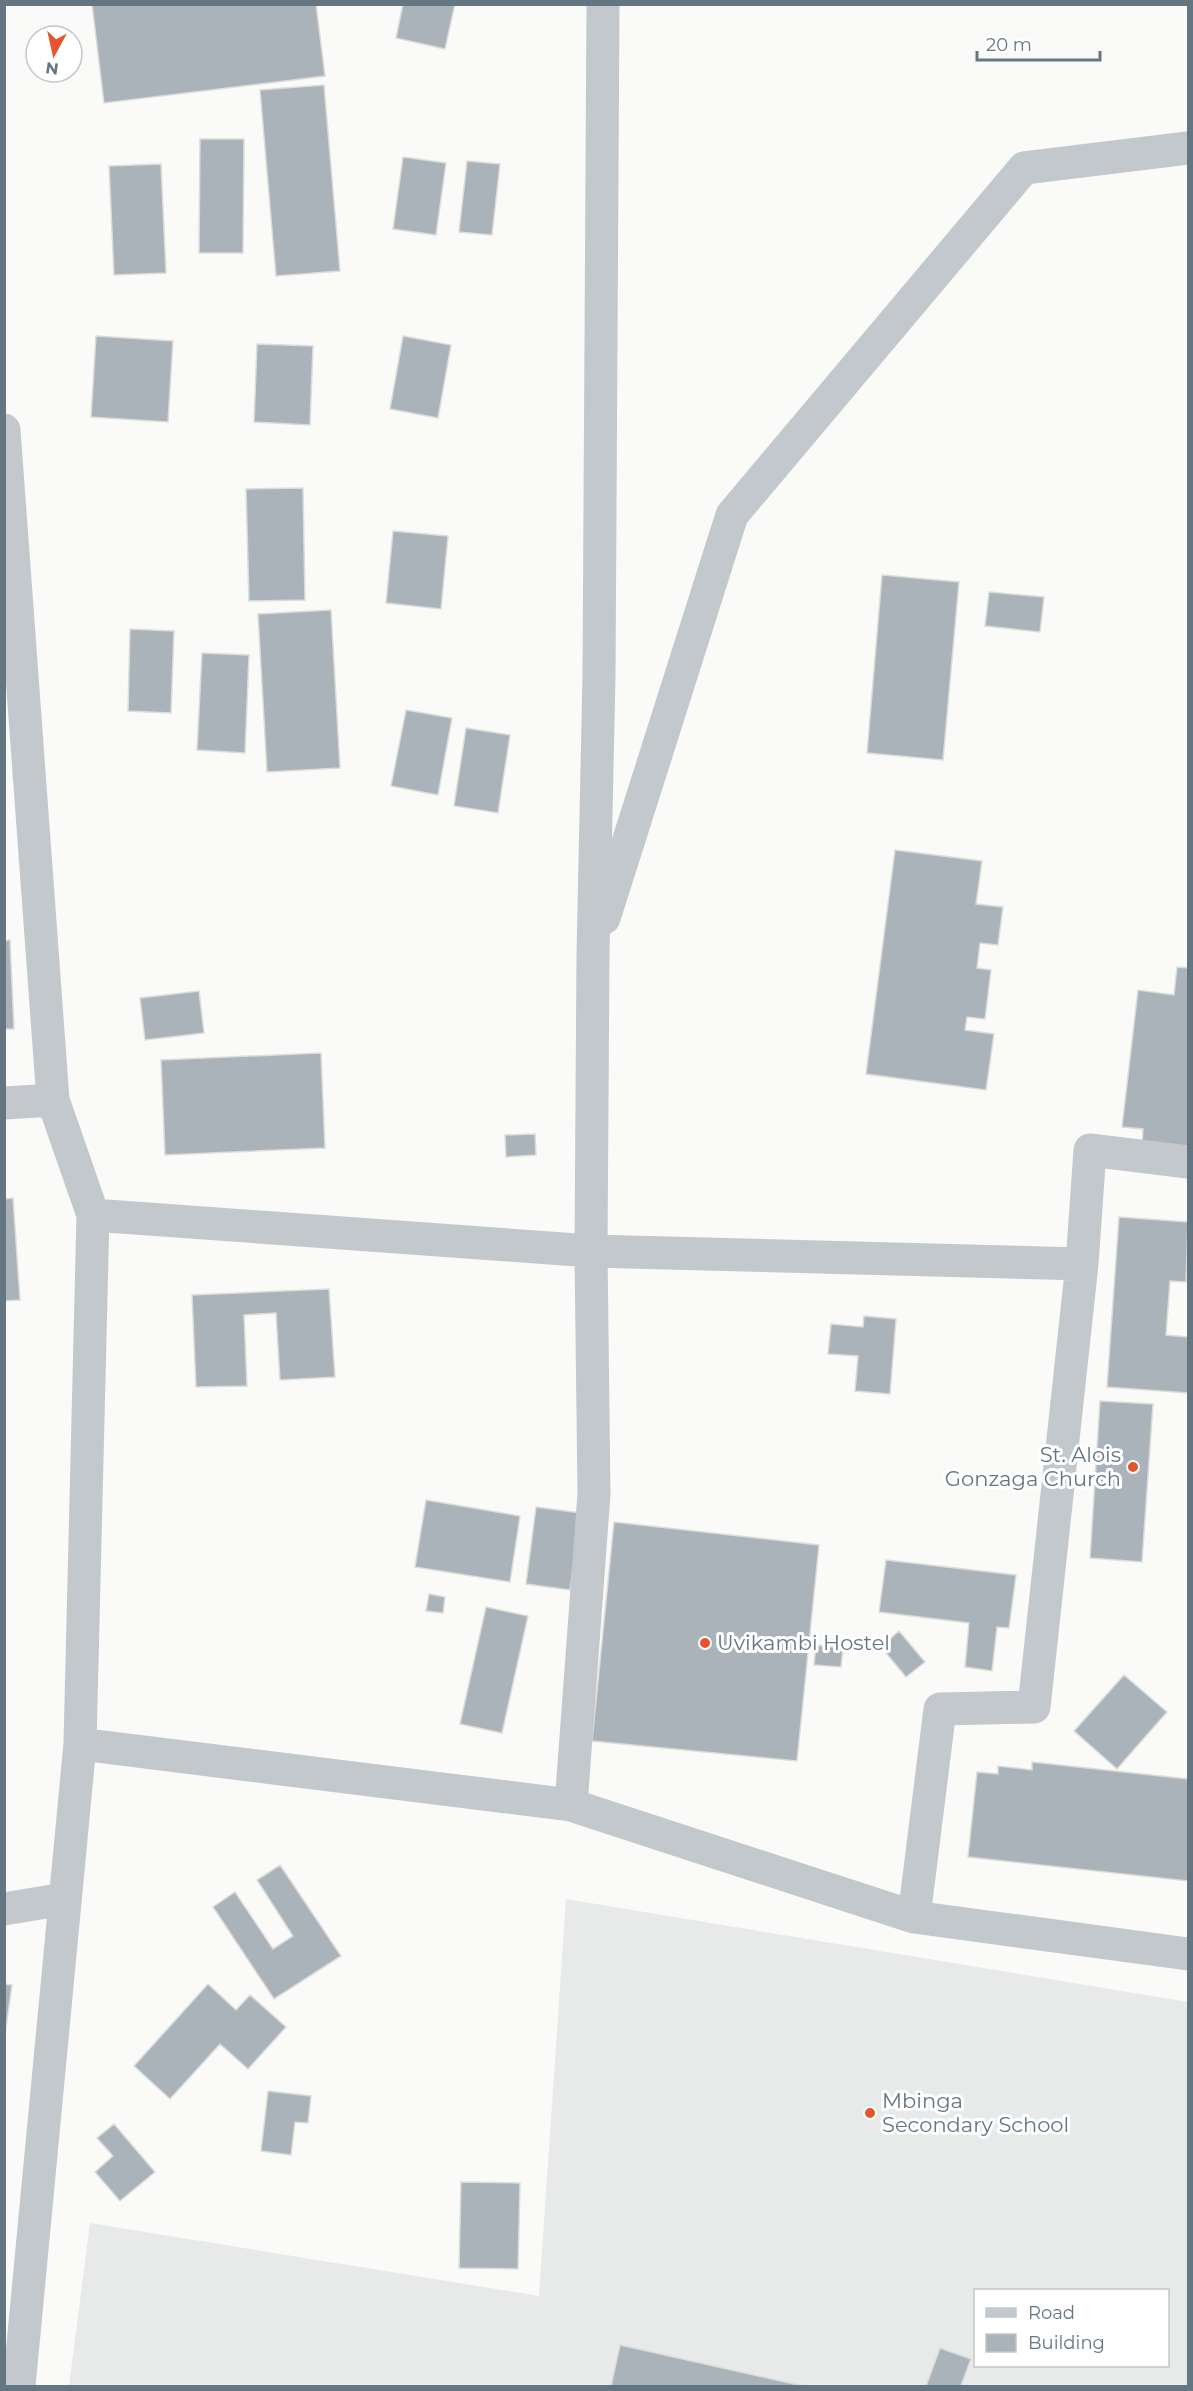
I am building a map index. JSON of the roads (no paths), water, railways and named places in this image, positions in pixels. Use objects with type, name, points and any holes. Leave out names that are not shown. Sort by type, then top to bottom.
[{"type":"street","points":[[571,1804],[594,1494],[591,1251],[593,954],[600,664],[603,4]]},
{"type":"street","points":[[593,954],[732,515],[1024,168],[1188,148]]},
{"type":"street","points":[[4,430],[53,1100],[93,1215],[80,1744],[19,2386]]},
{"type":"street","points":[[4,1103],[53,1100]]},
{"type":"street","points":[[914,1917],[940,1709],[1034,1707],[1082,1264],[1090,1150],[1188,1162]]},
{"type":"street","points":[[93,1215],[591,1251],[1082,1264]]},
{"type":"street","points":[[80,1744],[571,1804],[914,1917],[1188,1954]]},
{"type":"street","points":[[4,1909],[64,1899]]},
{"type":"place","name":"St. Alois Gonzaga Church","points":[[1133,1467]]},
{"type":"place","name":"Uvikambi Hostel","points":[[705,1643]]},
{"type":"place","name":"Mbinga Secondary School","points":[[870,2113]]}]
